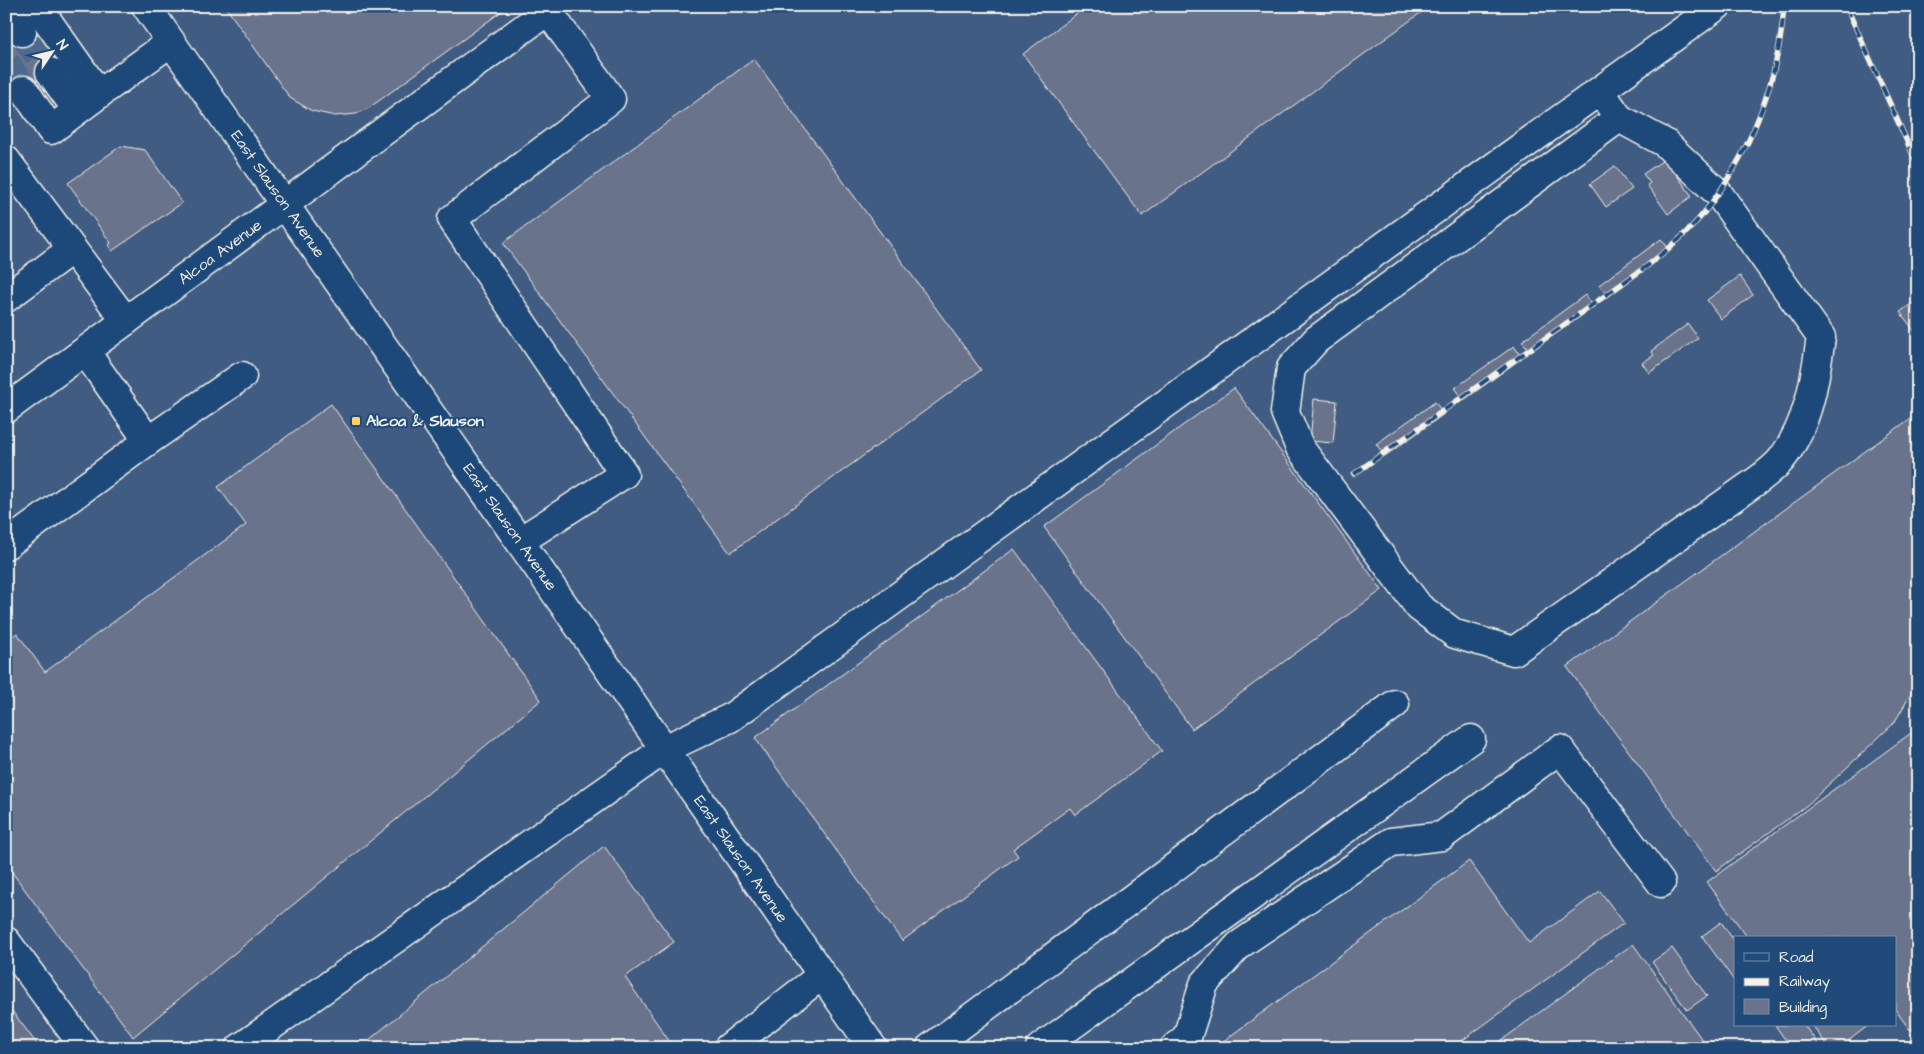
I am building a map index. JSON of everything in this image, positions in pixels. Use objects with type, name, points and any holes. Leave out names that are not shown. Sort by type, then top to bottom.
[{"type":"main road","points":[[37,6],[99,94]]},
{"type":"main road","name":"East Slauson Avenue","points":[[146,6],[286,204],[873,1048]]},
{"type":"main road","points":[[240,1048],[665,749],[730,718],[1717,6]]},
{"type":"main road","points":[[520,541],[624,474],[452,219],[611,99],[551,8]]},
{"type":"main road","name":"Alcoa Avenue","points":[[6,409],[551,8]]},
{"type":"main road","points":[[6,9],[22,32]]},
{"type":"main road","points":[[24,90],[51,130],[171,42]]},
{"type":"main road","points":[[50,72],[77,110]]},
{"type":"main road","points":[[1600,91],[1619,118],[1665,143],[1718,193],[1821,336],[1814,388],[1801,427],[1781,460],[1758,480],[1514,651],[1455,634],[1419,607],[1300,448],[1285,412],[1291,368],[1316,340],[1619,118]]},
{"type":"main road","points":[[6,160],[126,321]]},
{"type":"main road","points":[[6,298],[72,249]]},
{"type":"main road","points":[[85,351],[148,442]]},
{"type":"main road","points":[[6,545],[242,376]]},
{"type":"main road","points":[[930,1048],[1396,704]]},
{"type":"main road","points":[[1040,1048],[1471,740]]},
{"type":"main road","points":[[1174,1048],[1187,1037],[1204,984],[1239,945],[1391,842],[1442,836],[1560,749],[1661,883]]},
{"type":"main road","points":[[6,940],[85,1048]]},
{"type":"main road","points":[[728,1048],[822,975]]},
{"type":"shaded area","points":[[6,6],[1918,6],[1918,1048],[6,1048]]},
{"type":"building","points":[[225,6],[509,6],[369,108],[356,114],[335,116],[312,111],[290,98]]},
{"type":"building","points":[[1087,6],[1430,6],[1142,216],[1023,54]]},
{"type":"building","points":[[41,18],[69,58],[6,102],[6,43]]},
{"type":"building","points":[[754,59],[981,370],[730,553],[503,243]]},
{"type":"building","points":[[121,146],[145,150],[182,203],[112,251],[108,245],[111,243],[68,183]]},
{"type":"building","points":[[1665,159],[1692,196],[1668,214],[1647,185],[1650,183],[1643,174]]},
{"type":"building","points":[[1615,166],[1632,189],[1606,207],[1590,184]]},
{"type":"building","points":[[1661,239],[1670,250],[1608,297],[1599,285]]},
{"type":"building","points":[[1740,276],[1753,295],[1721,319],[1707,300]]},
{"type":"building","points":[[1585,295],[1594,307],[1530,352],[1522,341]]},
{"type":"building","points":[[1918,299],[1918,336],[1900,312]]},
{"type":"building","points":[[1688,324],[1698,338],[1649,373],[1642,363],[1654,355],[1651,351]]},
{"type":"building","points":[[1514,346],[1522,358],[1464,400],[1455,388]]},
{"type":"building","points":[[1234,388],[1382,590],[1192,729],[1044,527]]},
{"type":"building","points":[[1314,399],[1337,401],[1333,443],[1310,441]]},
{"type":"building","points":[[1435,402],[1444,414],[1385,456],[1376,444]]},
{"type":"building","points":[[331,404],[541,700],[133,1037],[6,864],[6,641],[17,633],[45,672],[246,525],[218,487]]},
{"type":"building","points":[[1918,413],[1918,682],[1894,723],[1807,805],[1716,871],[1567,667]]},
{"type":"building","points":[[1014,549],[1162,751],[1075,815],[1070,808],[1013,849],[1018,856],[902,941],[755,738]]},
{"type":"building","points":[[1918,728],[1918,1030],[1909,1029],[1896,1010],[1896,936],[1747,936],[1707,882]]},
{"type":"building","points":[[604,846],[674,942],[625,977],[674,1048],[375,1048],[369,1040]]},
{"type":"building","points":[[1469,861],[1529,943],[1600,891],[1624,923],[1452,1048],[1220,1048],[1218,1045]]},
{"type":"building","points":[[1721,922],[1734,941],[1734,981],[1702,936]]},
{"type":"building","points":[[1633,944],[1708,1048],[1491,1048]]},
{"type":"building","points":[[1672,948],[1707,996],[1687,1010],[1652,962]]},
{"type":"building","points":[[6,1003],[40,1048],[6,1048]]},
{"type":"building","points":[[1776,1026],[1805,1026],[1821,1048],[1791,1048]]},
{"type":"building","points":[[1813,1026],[1868,1026],[1839,1048],[1829,1048]]},
{"type":"tunnel","points":[[22,32],[50,72]]},
{"type":"tunnel","points":[[6,63],[24,90]]},
{"type":"railway","points":[[1354,474],[1647,266],[1676,242],[1697,221],[1720,191],[1735,167],[1759,116],[1776,62],[1784,6]]},
{"type":"railway","points":[[1846,6],[1918,166]]},
{"type":"place","name":"Alcoa & Slauson","points":[[356,421]]}]
